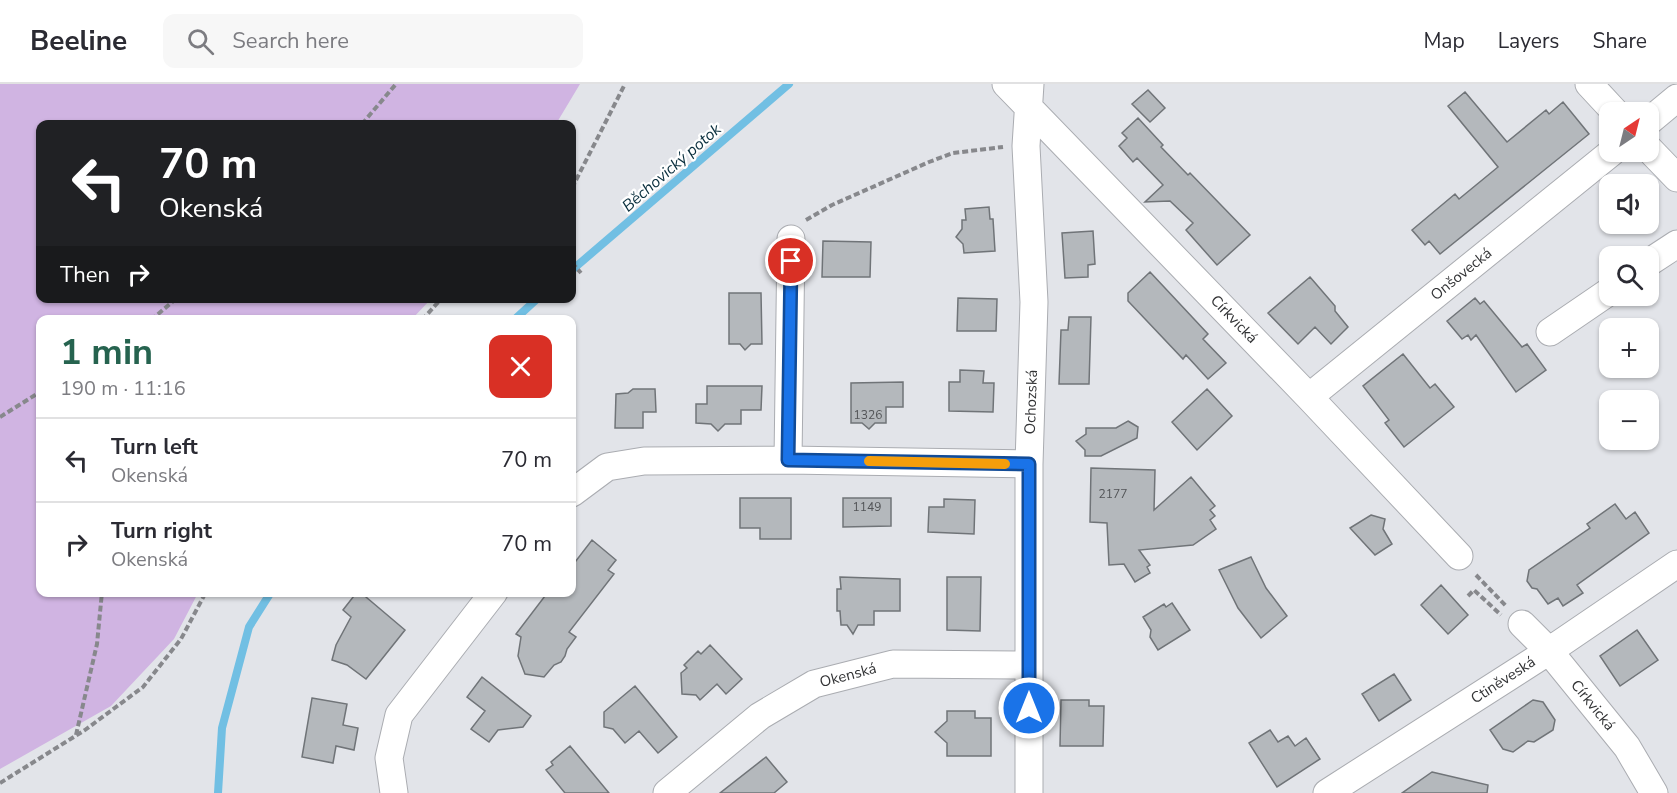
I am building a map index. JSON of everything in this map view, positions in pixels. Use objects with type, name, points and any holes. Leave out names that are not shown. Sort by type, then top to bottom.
[{"type":"street","name":"Církvická","points":[[1006,84],[1029,96],[1459,556]]},
{"type":"street","points":[[1589,84],[1606,102]]},
{"type":"street","name":"Ochozská","points":[[1029,96],[1026,146],[1034,302],[1029,464],[1029,793]]},
{"type":"street","points":[[1659,113],[1677,98]]},
{"type":"street","points":[[1659,159],[1677,178]]},
{"type":"street","name":"Onšovecká","points":[[1309,397],[1600,162]]},
{"type":"street","points":[[788,460],[791,239]]},
{"type":"street","points":[[1659,256],[1677,244]]},
{"type":"street","points":[[1550,332],[1599,299]]},
{"type":"street","points":[[576,490],[607,467],[645,461],[788,460],[1029,464]]},
{"type":"street","name":"Ctiněveská","points":[[1327,793],[1549,651],[1677,564]]},
{"type":"street","points":[[394,793],[389,758],[399,715],[490,597]]},
{"type":"street","name":"Církvická","points":[[1522,624],[1549,651],[1627,747],[1654,793]]},
{"type":"street","name":"Okenská","points":[[667,793],[760,716],[814,684],[893,664],[1029,665]]},
{"type":"path","points":[[365,120],[396,84]]},
{"type":"path","points":[[576,180],[625,84]]},
{"type":"path","points":[[791,239],[804,221],[832,205],[929,162],[953,153],[1026,146]]},
{"type":"path","points":[[576,267],[581,273]]},
{"type":"path","points":[[157,315],[171,303]]},
{"type":"path","points":[[427,315],[437,303]]},
{"type":"path","points":[[0,417],[36,394]]},
{"type":"path","points":[[1459,556],[1522,624]]},
{"type":"path","points":[[76,736],[97,644],[102,597]]},
{"type":"path","points":[[0,783],[76,736],[143,687],[182,639],[203,597]]},
{"type":"shaded area","points":[[0,84],[580,84],[558,120],[36,120],[36,303],[427,303],[416,315],[36,315],[36,597],[196,597],[174,639],[111,706],[0,769]]},
{"type":"building","points":[[1148,90],[1165,108],[1150,122],[1132,104]]},
{"type":"building","points":[[1465,92],[1507,142],[1546,110],[1549,114],[1563,102],[1589,134],[1440,254],[1429,241],[1425,245],[1412,230],[1455,194],[1459,199],[1498,167],[1448,106]]},
{"type":"building","points":[[1138,118],[1163,145],[1161,147],[1188,175],[1190,173],[1250,235],[1217,265],[1186,230],[1193,223],[1170,201],[1145,202],[1163,185],[1137,158],[1133,162],[1119,146],[1127,138],[1122,133]]},
{"type":"building","points":[[989,207],[990,219],[993,219],[995,251],[964,253],[963,244],[956,237],[962,229],[962,220],[966,220],[965,209]]},
{"type":"building","points":[[1093,231],[1095,264],[1088,265],[1088,277],[1065,278],[1062,233]]},
{"type":"building","points":[[823,241],[871,242],[870,277],[822,277]]},
{"type":"building","points":[[1150,272],[1208,334],[1203,339],[1226,363],[1208,379],[1186,355],[1183,359],[1128,301],[1128,293]]},
{"type":"building","points":[[1310,277],[1335,306],[1335,311],[1348,327],[1331,344],[1315,327],[1298,344],[1268,313]]},
{"type":"building","points":[[729,293],[761,293],[762,344],[751,344],[745,350],[740,344],[729,344]]},
{"type":"building","points":[[958,298],[997,299],[996,331],[957,331]]},
{"type":"building","points":[[1475,298],[1480,304],[1484,301],[1522,347],[1527,344],[1546,370],[1516,392],[1476,335],[1471,340],[1468,335],[1462,339],[1447,321]]},
{"type":"building","points":[[1069,317],[1091,317],[1089,384],[1059,384],[1061,330],[1068,330]]},
{"type":"building","points":[[1403,354],[1430,388],[1435,384],[1454,407],[1404,447],[1385,423],[1389,420],[1363,386]]},
{"type":"building","points":[[960,370],[984,371],[983,383],[994,383],[993,412],[949,411],[949,382],[960,382]]},
{"type":"building","points":[[903,382],[903,407],[886,407],[886,423],[875,423],[869,429],[862,423],[851,423],[851,383]]},
{"type":"building","points":[[707,386],[762,386],[761,410],[741,410],[741,424],[725,424],[718,431],[711,424],[696,423],[696,404],[707,404]]},
{"type":"building","points":[[633,389],[655,389],[656,412],[643,412],[643,428],[615,428],[616,394],[628,393]]},
{"type":"building","points":[[1207,389],[1232,416],[1197,450],[1172,422]]},
{"type":"building","points":[[1128,421],[1138,427],[1137,438],[1101,456],[1085,456],[1085,450],[1076,441],[1086,434],[1086,428],[1116,428]]},
{"type":"building","points":[[1091,468],[1155,470],[1154,510],[1191,477],[1215,506],[1210,510],[1215,516],[1210,520],[1216,529],[1193,545],[1139,550],[1150,565],[1147,567],[1150,573],[1135,582],[1124,564],[1109,565],[1107,523],[1090,522]]},
{"type":"building","points":[[740,498],[791,498],[791,539],[760,539],[760,528],[740,528]]},
{"type":"building","points":[[843,498],[891,498],[891,526],[843,527]]},
{"type":"building","points":[[944,499],[975,500],[974,534],[928,532],[929,507],[944,507]]},
{"type":"building","points":[[1615,504],[1626,519],[1635,512],[1649,533],[1577,585],[1583,593],[1563,606],[1558,598],[1548,604],[1537,589],[1532,588],[1527,581],[1529,570],[1590,528],[1587,524]]},
{"type":"building","points":[[1371,515],[1385,519],[1383,529],[1392,544],[1375,555],[1350,528]]},
{"type":"building","points":[[592,540],[616,560],[608,570],[614,574],[569,632],[576,637],[561,662],[554,665],[544,677],[525,674],[518,656],[521,637],[516,634],[544,597],[576,597],[576,561]]},
{"type":"building","points":[[1251,557],[1266,588],[1287,616],[1261,638],[1238,608],[1219,570]]},
{"type":"building","points":[[840,577],[900,579],[900,611],[874,611],[874,625],[858,625],[853,634],[847,625],[841,625],[840,611],[837,611],[837,589],[841,589]]},
{"type":"building","points":[[947,577],[981,577],[980,631],[947,630]]},
{"type":"building","points":[[1441,585],[1468,615],[1448,634],[1421,605]]},
{"type":"building","points":[[353,597],[366,597],[405,630],[366,679],[347,665],[332,660],[336,645],[351,617],[343,610]]},
{"type":"building","points":[[1172,603],[1190,630],[1158,650],[1150,637],[1151,630],[1143,617],[1164,604],[1166,607]]},
{"type":"building","points":[[1637,630],[1658,660],[1620,686],[1600,656]]},
{"type":"building","points":[[710,645],[742,679],[726,694],[717,684],[700,700],[696,695],[682,694],[681,673],[687,668],[684,665],[698,651],[701,654]]},
{"type":"building","points":[[1394,674],[1411,700],[1379,721],[1362,694]]},
{"type":"building","points":[[482,677],[531,716],[523,727],[498,730],[489,742],[471,729],[485,711],[467,697]]},
{"type":"building","points":[[635,686],[677,737],[658,753],[639,731],[625,743],[613,729],[604,727],[604,712]]},
{"type":"building","points":[[312,698],[347,704],[343,725],[358,728],[354,750],[336,746],[333,763],[302,757]]},
{"type":"building","points":[[1061,700],[1089,700],[1089,706],[1104,706],[1103,746],[1060,746]]},
{"type":"building","points":[[1533,700],[1543,702],[1555,720],[1553,730],[1534,742],[1528,741],[1513,752],[1503,749],[1490,730]]},
{"type":"building","points":[[947,711],[975,711],[975,718],[991,718],[991,756],[947,756],[947,743],[935,732],[947,721]]},
{"type":"building","points":[[1270,730],[1278,742],[1288,736],[1295,746],[1306,738],[1320,759],[1277,787],[1249,743]]},
{"type":"building","points":[[570,746],[609,793],[565,793],[546,770],[553,765],[551,762]]},
{"type":"building","points":[[766,757],[787,782],[774,793],[720,793]]},
{"type":"building","points":[[1432,772],[1488,785],[1487,793],[1402,793]]},
{"type":"waterway","name":"Běchovický potok","points":[[576,267],[789,84]]},
{"type":"waterway","name":"Běchovický potok","points":[[519,315],[533,303]]},
{"type":"waterway","name":"Běchovický potok","points":[[218,793],[222,728],[249,627],[268,597]]},
{"type":"slow traffic","points":[[869,461],[1005,464]]},
{"type":"route","points":[[791,261],[788,460],[1029,464],[1029,708]]}]
